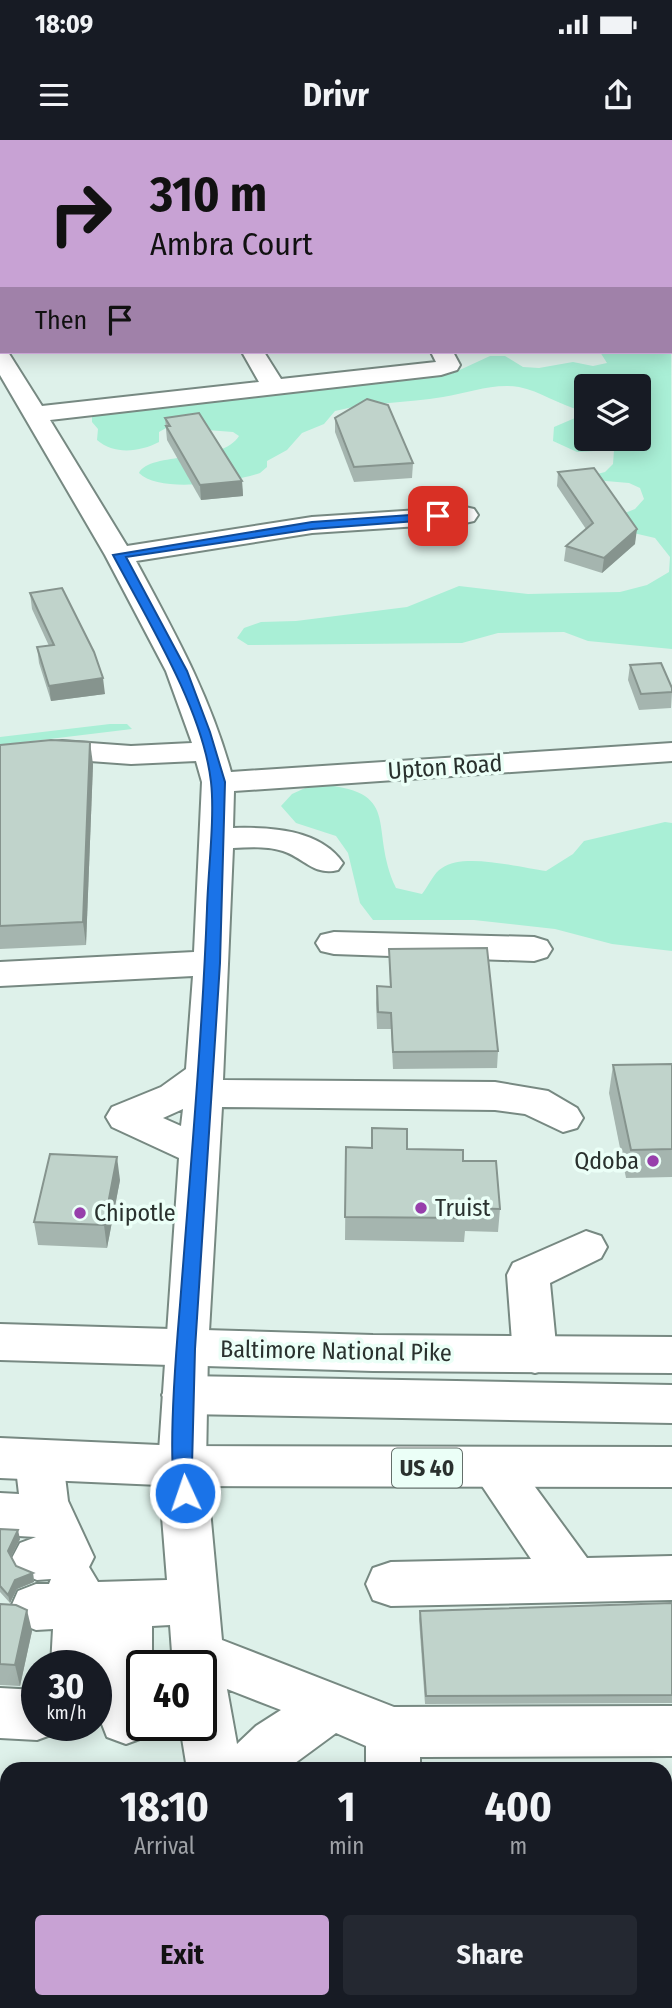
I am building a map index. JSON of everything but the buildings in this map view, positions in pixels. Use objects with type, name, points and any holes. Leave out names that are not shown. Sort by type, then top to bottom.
[{"type":"street","points":[[254,354],[273,385]]},
{"type":"street","points":[[37,414],[273,385],[441,368],[449,365],[443,354]]},
{"type":"street","points":[[0,356],[119,555],[181,671],[210,751],[218,782],[212,963],[186,1349],[182,1466],[197,1650]]},
{"type":"street","points":[[119,555],[312,525],[465,515]]},
{"type":"street","points":[[0,758],[62,750],[131,755],[210,751]]},
{"type":"street","name":"Upton Road","points":[[218,782],[672,752]]},
{"type":"street","points":[[217,838],[268,837],[310,848],[326,863]]},
{"type":"street","points":[[334,943],[534,949]]},
{"type":"street","points":[[0,974],[212,963]]},
{"type":"street","points":[[200,1152],[126,1117],[204,1084],[495,1096],[534,1101],[563,1118]]},
{"type":"street","points":[[535,1354],[528,1275],[586,1247]]},
{"type":"street","name":"Baltimore National Pike","points":[[3,1336],[186,1349],[672,1355]]},
{"type":"street","points":[[185,1395],[672,1404]]},
{"type":"street","points":[[20,1459],[44,1501],[52,1544],[81,1607],[122,1719]]},
{"type":"street","name":"US 40","points":[[20,1459],[182,1466],[672,1467]]},
{"type":"street","points":[[494,1468],[570,1595]]},
{"type":"street","points":[[0,1514],[52,1544]]},
{"type":"street","points":[[391,1584],[467,1601],[570,1595],[672,1578]]},
{"type":"street","points":[[81,1607],[194,1602]]},
{"type":"street","points":[[78,1650],[81,1607]]},
{"type":"street","points":[[217,1702],[285,1686],[331,1707],[393,1751],[482,1722],[619,1719],[672,1731]]},
{"type":"street","points":[[256,1762],[275,1744],[331,1707]]},
{"type":"street","points":[[0,1713],[21,1714]]},
{"type":"green space","points":[[601,354],[671,354],[672,649],[588,641],[564,632],[498,633],[462,643],[248,645],[237,638],[244,628],[261,622],[296,621],[407,607],[459,586],[528,594],[620,592],[647,585],[669,572],[670,557],[655,538],[612,528],[615,517],[635,509],[644,499],[640,488],[629,483],[594,480],[593,475],[605,472],[613,464],[614,451],[651,451],[651,374],[574,374],[574,408],[519,387],[500,386],[443,397],[335,411],[324,424],[302,433],[287,450],[267,461],[267,467],[260,473],[233,480],[197,484],[163,483],[139,473],[146,466],[157,462],[218,450],[230,445],[239,436],[233,432],[168,427],[159,432],[159,442],[136,450],[119,450],[97,440],[98,429],[92,422],[92,413],[408,376],[451,374],[490,356],[505,356],[523,367],[539,368],[573,362],[593,366],[607,363]]},
{"type":"green space","points":[[574,418],[574,451],[553,441],[554,427]]},
{"type":"green space","points":[[127,724],[132,729],[0,745],[0,737]]},
{"type":"green space","points":[[314,784],[362,794],[373,803],[379,815],[388,866],[396,888],[422,894],[436,873],[452,863],[478,861],[546,871],[573,854],[584,841],[665,822],[672,823],[672,951],[612,944],[555,929],[474,920],[373,920],[360,903],[348,853],[336,836],[296,823],[281,806],[292,794]]},
{"type":"place","name":"Qdoba","points":[[653,1161]]},
{"type":"place","name":"Truist","points":[[421,1208]]},
{"type":"place","name":"Chipotle","points":[[80,1213]]},
{"type":"route","points":[[185,1493],[182,1466],[186,1349],[212,963],[218,782],[204,732],[181,671],[119,555],[312,525],[438,516]]}]
